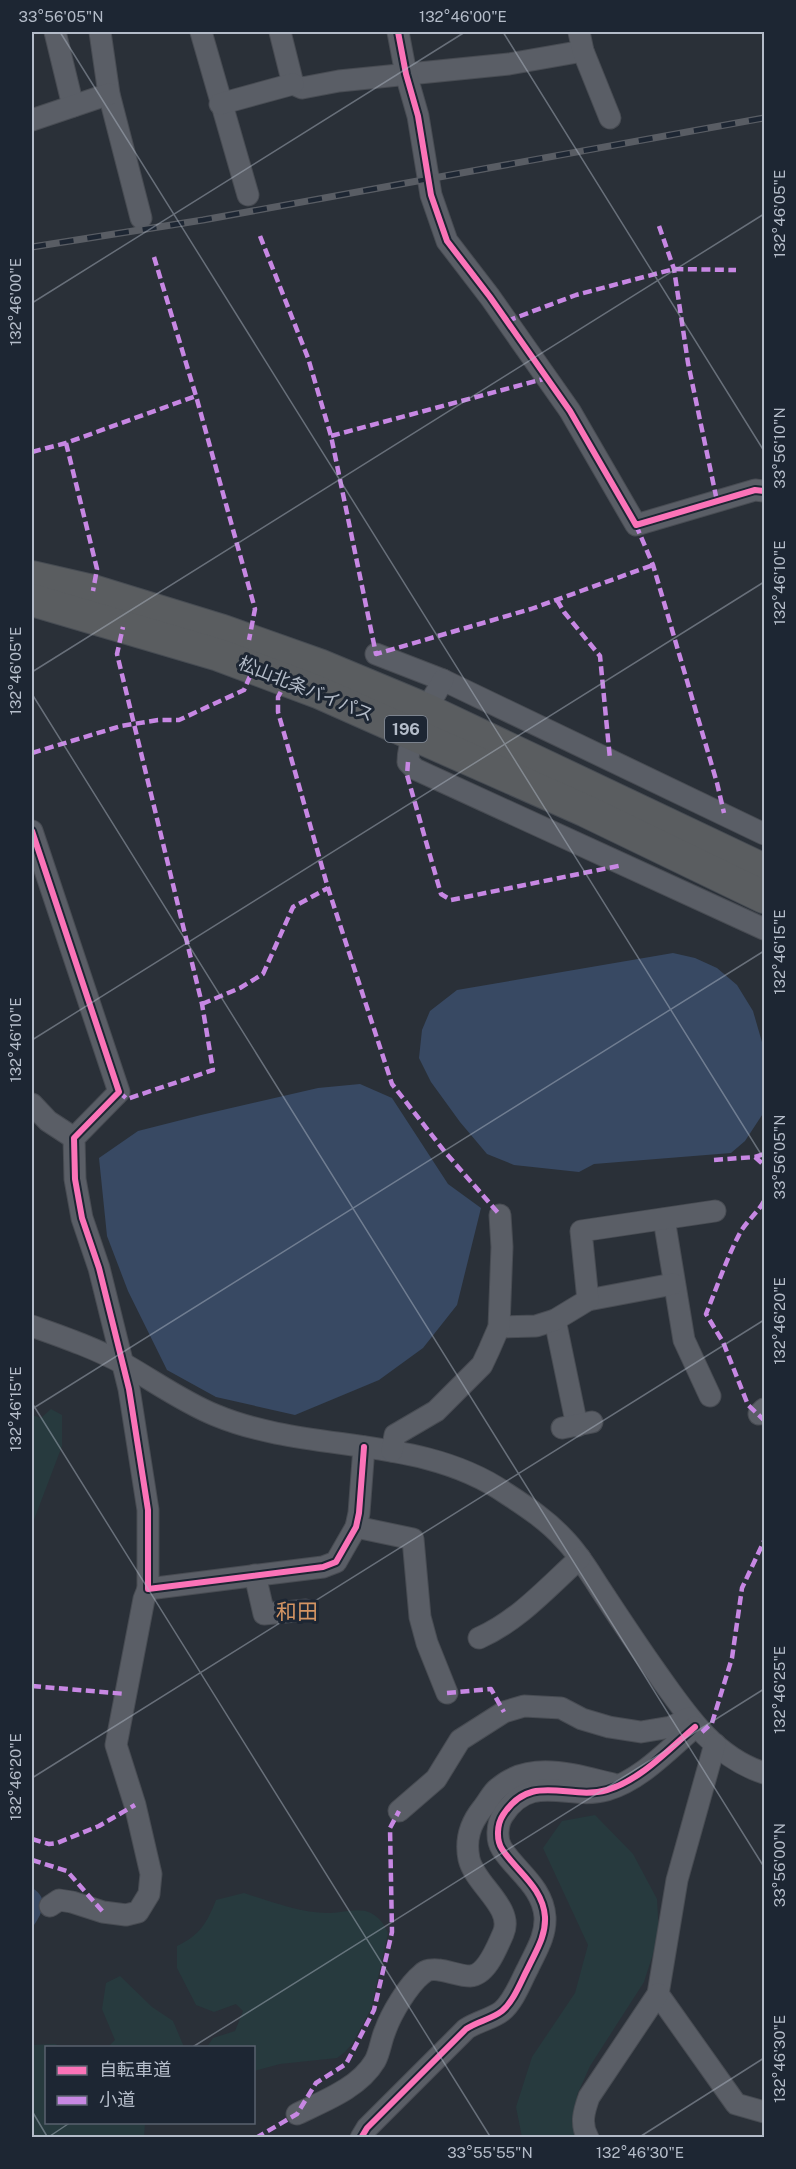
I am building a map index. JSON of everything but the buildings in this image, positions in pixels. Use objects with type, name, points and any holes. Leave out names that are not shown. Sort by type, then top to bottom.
[{"type":"highway","name":"松山北条バイパス","points":[[32,577],[93,591],[223,631],[319,665],[586,811],[765,897]]},
{"type":"highway","name":"松山北条バイパス","points":[[32,600],[228,658],[318,692],[421,722],[765,870]]},
{"type":"street","points":[[47,32],[73,106]]},
{"type":"street","points":[[100,32],[109,94],[141,218]]},
{"type":"street","points":[[201,32],[220,105],[248,195]]},
{"type":"street","points":[[280,32],[293,84]]},
{"type":"street","points":[[398,32],[406,74],[418,116],[431,195],[447,241],[490,297],[570,411],[636,525],[755,490],[765,491]]},
{"type":"street","points":[[220,105],[293,84],[302,88],[339,81],[509,64],[581,41],[610,118]]},
{"type":"street","points":[[32,120],[109,94]]},
{"type":"street","points":[[376,654],[442,681],[765,834]]},
{"type":"street","points":[[442,681],[408,752],[408,762],[415,769],[765,929]]},
{"type":"street","points":[[32,831],[119,1092],[74,1138],[75,1179],[82,1218],[99,1268],[129,1389],[148,1510],[148,1588],[116,1745],[135,1805],[151,1874],[149,1894],[138,1912],[126,1915],[103,1912],[59,1900],[50,1906]]},
{"type":"street","points":[[32,1104],[48,1121],[74,1138]]},
{"type":"street","points":[[392,1451],[395,1435],[436,1411],[482,1365],[499,1327],[502,1247],[500,1215]]},
{"type":"street","points":[[588,1300],[581,1231],[664,1219],[708,1218]]},
{"type":"street","points":[[664,1219],[684,1340],[702,1390]]},
{"type":"street","points":[[499,1327],[536,1326],[555,1320],[588,1300],[673,1284]]},
{"type":"street","points":[[555,1320],[577,1425]]},
{"type":"street","points":[[32,1326],[121,1363],[214,1415],[275,1432],[392,1451],[439,1462],[472,1474],[505,1492],[564,1538],[692,1722],[715,1744],[753,1770],[765,1773]]},
{"type":"street","points":[[148,1588],[323,1567],[336,1562],[356,1527],[360,1513],[364,1447]]},
{"type":"street","points":[[356,1527],[413,1539],[420,1617],[447,1693]]},
{"type":"street","points":[[479,1638],[512,1620],[580,1558]]},
{"type":"street","points":[[247,1576],[264,1614],[306,1610]]},
{"type":"street","points":[[247,1576],[249,1621]]},
{"type":"street","points":[[399,1811],[436,1779],[460,1740],[504,1712],[524,1706],[561,1708],[582,1719],[609,1727],[641,1732],[692,1722]]},
{"type":"street","points":[[361,2138],[368,2128],[466,2028],[504,2009],[515,1994],[544,1936],[545,1916],[539,1895],[501,1848],[498,1831],[502,1816],[515,1801],[530,1791],[606,1791],[630,1780],[692,1722]]},
{"type":"street","points":[[588,2138],[583,2115],[589,2097],[658,1994],[677,1880],[715,1744]]},
{"type":"street","points":[[297,2115],[345,2090],[362,2077],[375,2060],[393,2011],[422,1974],[433,1969],[471,1976],[486,1966],[504,1933],[506,1923],[503,1911],[482,1883],[470,1861],[468,1838],[473,1820],[496,1790],[511,1780],[530,1772],[557,1771],[619,1785]]},
{"type":"street","points":[[658,1994],[736,2104],[765,2112]]},
{"type":"green space","points":[[51,1409],[62,1415],[62,1446],[32,1525],[32,1415],[41,1418]]},
{"type":"green space","points":[[595,1815],[633,1854],[657,1899],[659,1935],[644,1982],[590,2066],[577,2095],[577,2118],[587,2137],[522,2137],[516,2107],[532,2057],[575,1993],[588,1945],[543,1848],[562,1821]]},
{"type":"green space","points":[[244,1893],[286,1906],[320,1913],[366,1911],[381,1921],[388,1933],[371,2009],[352,2044],[345,2052],[337,2058],[280,2064],[255,2071],[255,2046],[208,2046],[213,2038],[235,2031],[243,2011],[236,2004],[214,2012],[196,2005],[177,1968],[177,1946],[197,1933],[216,1900]]},
{"type":"green space","points":[[120,1976],[152,2007],[173,2021],[184,2046],[109,2046],[115,2040],[102,2009],[106,1983]]},
{"type":"green space","points":[[55,2044],[60,2046],[45,2046],[45,2124],[145,2124],[144,2137],[32,2137],[32,2045]]},
{"type":"water","points":[[673,953],[695,958],[717,968],[737,985],[753,1011],[764,1049],[764,1112],[745,1141],[731,1153],[594,1164],[579,1172],[514,1165],[487,1154],[431,1082],[419,1058],[422,1030],[430,1011],[457,990]]},
{"type":"water","points":[[360,1084],[392,1098],[448,1184],[481,1208],[457,1305],[423,1348],[379,1380],[295,1415],[216,1397],[167,1370],[128,1291],[107,1236],[99,1158],[138,1131],[318,1088]]},
{"type":"water","points":[[32,1888],[38,1892],[43,1902],[41,1913],[32,1928]]},
{"type":"railway","points":[[32,247],[203,220],[764,118]]},
{"type":"marked path","points":[[659,226],[674,269],[688,363],[717,501]]},
{"type":"marked path","points":[[260,236],[308,358],[331,436],[376,654],[531,609],[653,565]]},
{"type":"marked path","points":[[154,257],[196,396],[255,609],[249,640]]},
{"type":"marked path","points":[[507,321],[576,295],[674,269],[736,270]]},
{"type":"marked path","points":[[331,436],[547,378]]},
{"type":"marked path","points":[[32,452],[66,443],[196,396]]},
{"type":"marked path","points":[[66,443],[97,569],[93,591]]},
{"type":"marked path","points":[[636,525],[653,565],[724,813]]},
{"type":"marked path","points":[[557,600],[600,656],[610,759]]},
{"type":"marked path","points":[[119,1092],[127,1099],[213,1070],[202,1004],[117,654],[123,627]]},
{"type":"marked path","points":[[32,753],[121,726],[158,720],[179,720],[244,690],[254,667]]},
{"type":"marked path","points":[[287,680],[278,697],[278,712],[328,888],[392,1084],[445,1152],[500,1215]]},
{"type":"marked path","points":[[408,762],[407,775],[441,894],[451,900],[623,865]]},
{"type":"marked path","points":[[202,1004],[240,988],[263,974],[293,907],[328,888]]},
{"type":"marked path","points":[[714,1160],[755,1157],[764,1154]]},
{"type":"marked path","points":[[755,1157],[764,1165]]},
{"type":"marked path","points":[[764,1201],[741,1231],[706,1314],[723,1342],[748,1405],[764,1420]]},
{"type":"marked path","points":[[702,1732],[712,1723],[732,1658],[742,1588],[764,1541]]},
{"type":"marked path","points":[[32,1686],[126,1694]]},
{"type":"marked path","points":[[447,1693],[491,1689],[504,1712]]},
{"type":"marked path","points":[[32,1839],[49,1844],[57,1843],[99,1826],[135,1805]]},
{"type":"marked path","points":[[256,2138],[297,2114],[316,2083],[346,2064],[374,2010],[392,1932],[390,1828],[399,1811]]},
{"type":"marked path","points":[[32,1860],[67,1871],[103,1912]]},
{"type":"cycle path","points":[[398,32],[406,74],[418,116],[431,195],[447,241],[490,297],[570,411],[636,525],[755,490],[764,491]]},
{"type":"cycle path","points":[[32,831],[119,1092],[74,1138],[75,1179],[82,1218],[99,1268],[129,1389],[148,1510],[148,1589],[323,1567],[336,1562],[356,1527],[364,1447]]},
{"type":"cycle path","points":[[361,2138],[367,2128],[466,2029],[498,2014],[506,2007],[517,1991],[540,1943],[545,1924],[543,1906],[534,1888],[500,1845],[498,1832],[503,1815],[514,1802],[526,1794],[551,1790],[593,1792],[619,1785],[654,1763],[695,1727]]},
{"type":"district","name":"和田","points":[[297,1612]]}]
